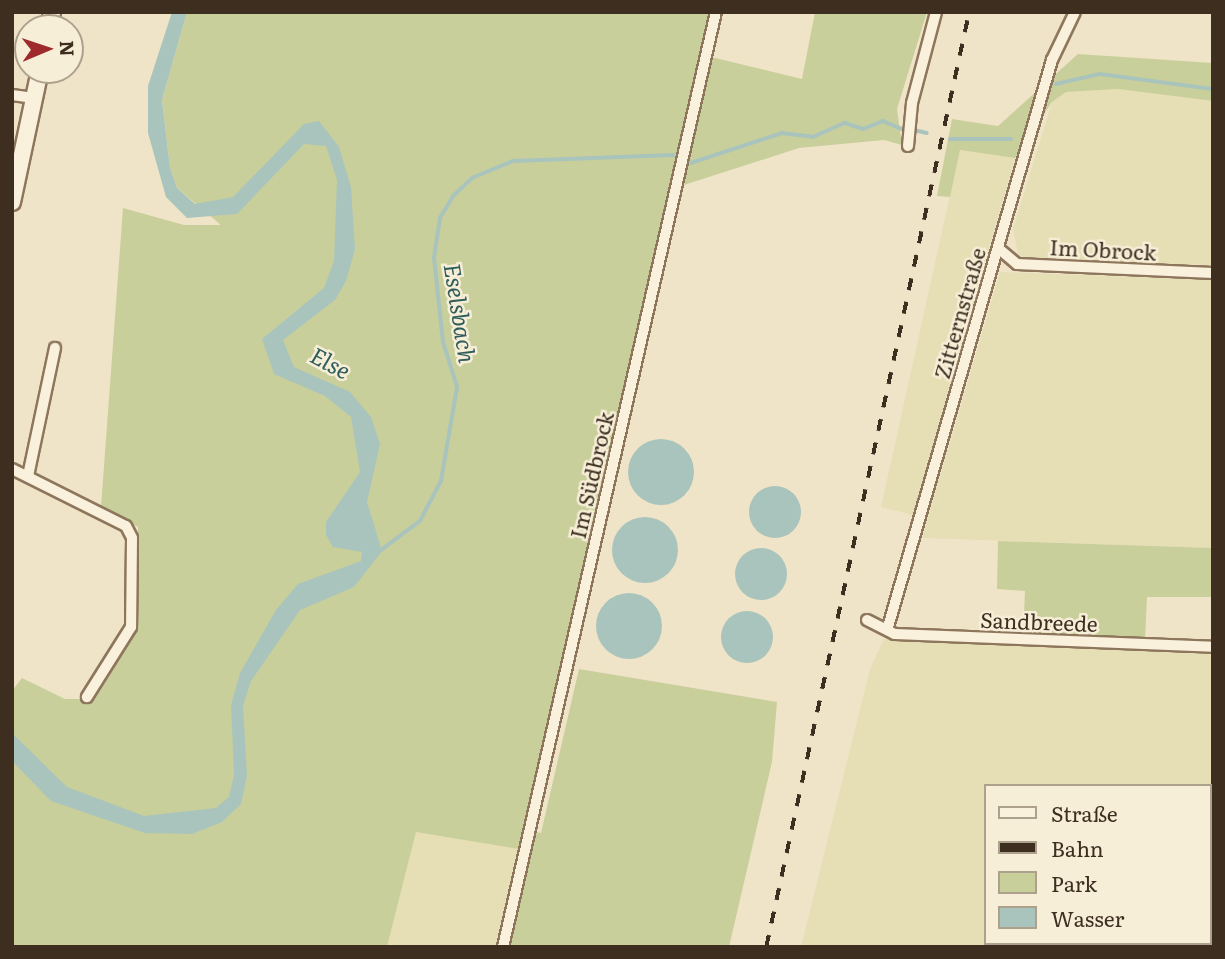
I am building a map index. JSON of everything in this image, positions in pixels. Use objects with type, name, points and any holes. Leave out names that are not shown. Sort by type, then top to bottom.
[{"type":"main road","points":[[12,202],[37,84]]},
{"type":"street","name":"Im Südbrock","points":[[503,947],[716,12]]},
{"type":"street","points":[[908,146],[912,103],[936,12]]},
{"type":"street","name":"Zitternstraße","points":[[888,627],[1052,60],[1075,12]]},
{"type":"street","points":[[12,95],[34,98]]},
{"type":"street","name":"Im Obrock","points":[[998,247],[1017,264],[1213,273]]},
{"type":"street","points":[[28,476],[55,348]]},
{"type":"street","points":[[12,469],[126,526],[132,538],[131,628],[88,697]]},
{"type":"street","name":"Sandbreede","points":[[867,621],[888,627],[895,634],[1213,646]]},
{"type":"shaded area","points":[[1118,89],[1213,101],[1213,265],[1031,260],[1018,254],[1013,229],[1052,102],[1066,92]]},
{"type":"shaded area","points":[[960,150],[1015,158],[913,515],[881,507]]},
{"type":"shaded area","points":[[1000,272],[1213,280],[1213,548],[922,538]]},
{"type":"shaded area","points":[[884,639],[1213,653],[1213,947],[801,947],[870,669]]},
{"type":"shaded area","points":[[416,832],[522,849],[500,947],[387,947]]},
{"type":"green space","points":[[187,12],[711,12],[523,830],[541,833],[579,669],[777,702],[772,762],[729,947],[509,947],[531,851],[416,832],[387,947],[12,947],[12,691],[22,678],[65,699],[95,699],[138,630],[138,527],[101,507],[123,208],[184,225],[221,225],[177,188],[170,168],[162,100]]},
{"type":"green space","points":[[815,12],[927,12],[897,109],[902,145],[884,140],[799,148],[684,185],[711,57],[802,79]]},
{"type":"green space","points":[[1078,54],[1213,63],[1213,101],[1118,89],[1066,92],[1052,102],[1015,158],[960,150],[950,197],[937,196],[952,119],[998,126]]},
{"type":"green space","points":[[998,541],[1213,548],[1213,597],[1147,597],[1145,641],[1023,636],[1025,591],[997,589]]},
{"type":"water","points":[[172,12],[187,12],[162,100],[170,168],[177,188],[195,204],[233,197],[304,124],[319,121],[339,147],[351,187],[355,249],[346,281],[335,300],[283,340],[294,367],[350,392],[371,417],[380,444],[367,502],[382,551],[354,587],[300,610],[251,681],[243,706],[247,776],[241,804],[222,822],[192,834],[145,833],[51,801],[12,761],[12,733],[67,787],[144,816],[216,808],[229,797],[234,775],[231,705],[240,673],[276,610],[298,584],[361,561],[362,552],[333,547],[326,535],[326,522],[360,472],[351,417],[325,396],[274,374],[262,339],[324,288],[334,261],[337,180],[326,146],[304,144],[237,214],[187,218],[166,197],[148,133],[148,86]]},
{"type":"water","points":[[661,439],[684,449],[694,472],[684,495],[661,505],[638,495],[628,472],[638,449]]},
{"type":"water","points":[[775,486],[794,493],[801,512],[794,531],[775,538],[756,531],[749,512],[756,493]]},
{"type":"water","points":[[645,517],[668,527],[678,550],[668,573],[645,583],[622,573],[612,550],[622,527]]},
{"type":"water","points":[[761,548],[780,555],[787,574],[780,593],[761,600],[742,593],[735,574],[742,555]]},
{"type":"water","points":[[629,593],[652,603],[662,626],[652,649],[629,659],[606,649],[596,626],[606,603]]},
{"type":"water","points":[[747,611],[766,618],[773,637],[766,656],[747,663],[728,656],[721,637],[728,618]]},
{"type":"waterway","name":"Eselsbach","points":[[1056,84],[1100,74],[1213,89]]},
{"type":"waterway","name":"Eselsbach","points":[[691,163],[782,133],[813,137],[845,123],[863,129],[883,121],[902,129]]},
{"type":"waterway","name":"Eselsbach","points":[[914,130],[927,133]]},
{"type":"waterway","name":"Eselsbach","points":[[950,139],[1011,139]]},
{"type":"waterway","name":"Eselsbach","points":[[380,551],[420,521],[441,481],[457,387],[443,342],[434,258],[440,218],[453,196],[472,178],[513,161],[673,155]]},
{"type":"railway","points":[[766,947],[969,12]]},
{"type":"water label","name":"Else","points":[[331,362]]}]
